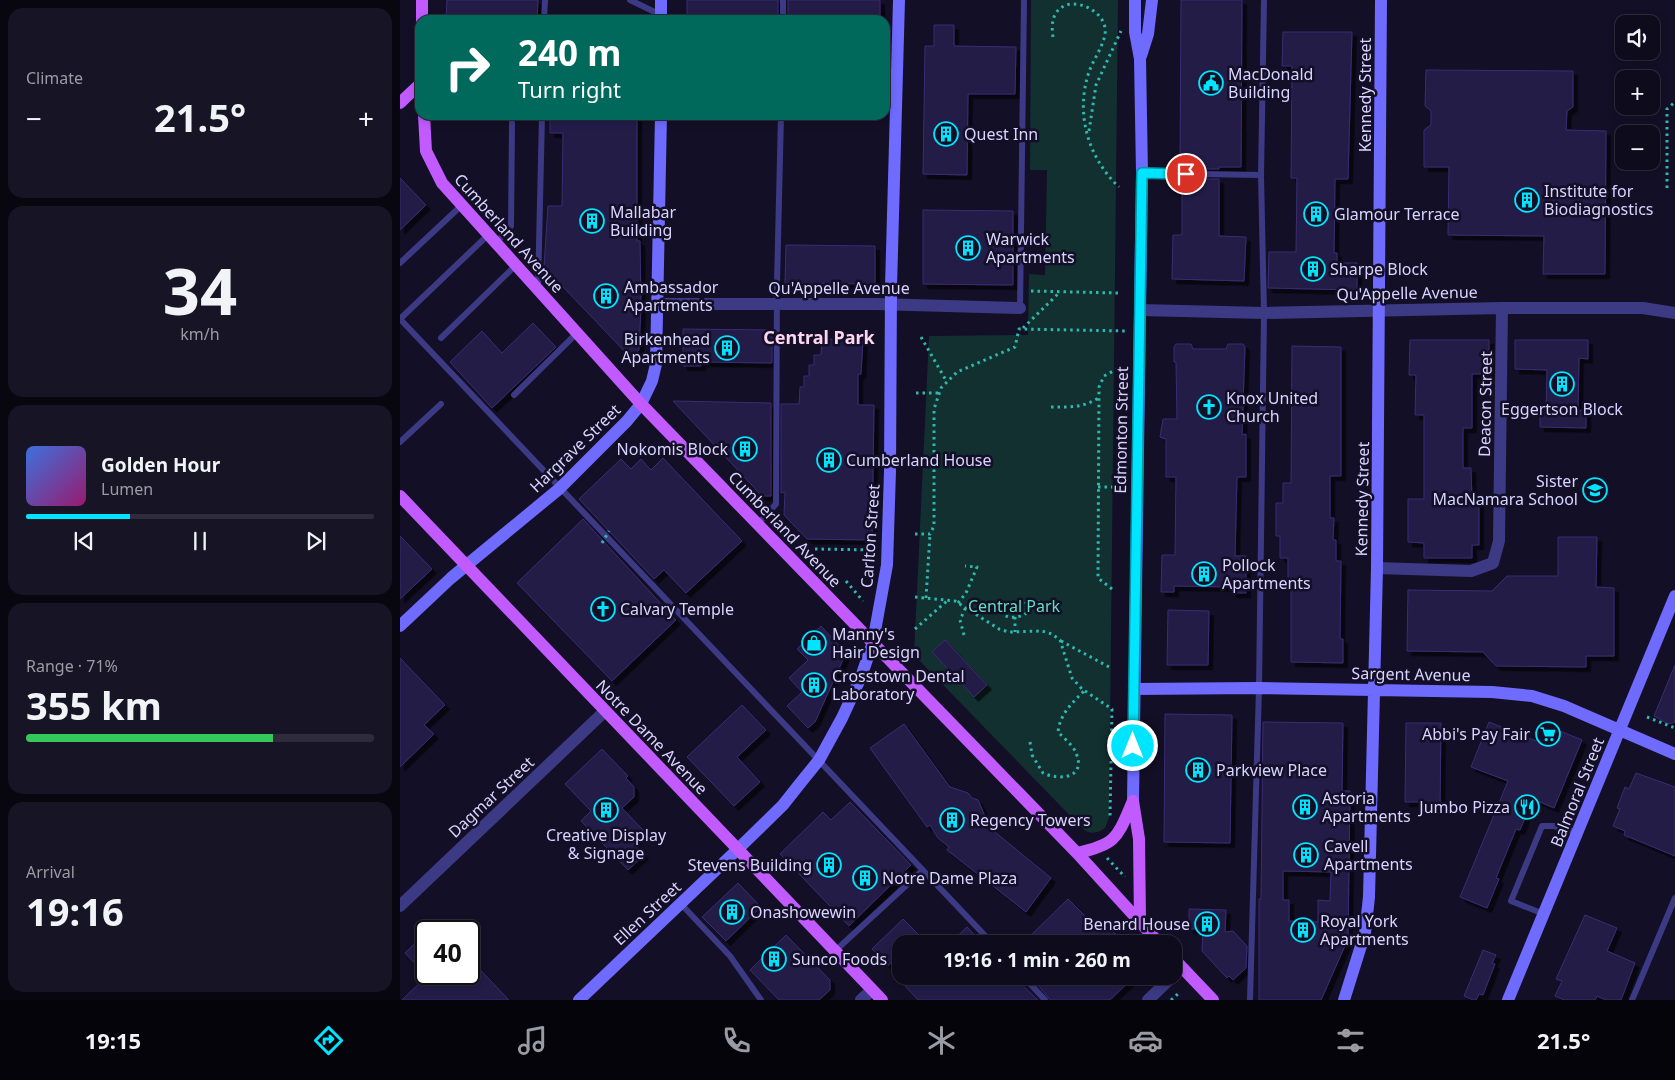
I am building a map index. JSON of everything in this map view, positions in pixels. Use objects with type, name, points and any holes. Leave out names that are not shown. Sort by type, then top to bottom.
[{"type":"main road","points":[[422,0],[422,15]]},
{"type":"main road","points":[[400,103],[415,89]]},
{"type":"main road","name":"Cumberland Avenue","points":[[424,120],[424,137],[433,168],[442,183],[492,239],[641,404],[1077,853],[1152,935]]},
{"type":"main road","name":"Notre Dame Avenue","points":[[400,496],[604,712],[882,1000]]},
{"type":"main road","points":[[1077,853],[1097,849],[1114,839],[1122,829],[1133,801]]},
{"type":"main road","points":[[1133,801],[1140,839],[1140,921]]},
{"type":"main road","points":[[1182,975],[1213,1000]]},
{"type":"street","points":[[661,0],[661,15]]},
{"type":"street","name":"Carlton Street","points":[[738,849],[783,805],[820,760],[861,677],[873,642],[887,565],[890,471],[891,304],[899,0]]},
{"type":"street","name":"Edmonton Street","points":[[1133,801],[1142,173],[1140,59],[1135,32],[1135,0]]},
{"type":"street","name":"Edmonton Street","points":[[1140,59],[1148,34],[1152,0]]},
{"type":"street","name":"Kennedy Street","points":[[1343,998],[1365,933],[1370,897],[1377,568],[1381,0]]},
{"type":"street","name":"Hargrave Street","points":[[400,626],[451,578],[559,489],[627,422],[641,404],[652,381],[656,364],[661,120]]},
{"type":"street","name":"Qu'Appelle Avenue","points":[[658,304],[891,304],[1020,308]]},
{"type":"street","name":"Deacon Street","points":[[1377,568],[1471,571],[1493,563],[1499,541],[1502,308]]},
{"type":"street","name":"Qu'Appelle Avenue","points":[[1140,310],[1264,312],[1643,308],[1675,313]]},
{"type":"street","name":"Balmoral Street","points":[[1508,1000],[1675,596]]},
{"type":"street","name":"Sargent Avenue","points":[[1134,689],[1258,688],[1492,692],[1532,696],[1564,706],[1619,732],[1675,754]]},
{"type":"street","name":"Dagmar Street","points":[[400,906],[604,712]]},
{"type":"street","name":"Ellen Street","points":[[578,1000],[738,849]]},
{"type":"street","points":[[1148,1000],[1162,985]]},
{"type":"street","points":[[861,1000],[872,990]]},
{"type":"lane","points":[[544,15],[545,0]]},
{"type":"lane","points":[[630,0],[657,15]]},
{"type":"lane","points":[[783,0],[783,15]]},
{"type":"lane","points":[[1020,308],[1024,0]]},
{"type":"lane","points":[[1250,1000],[1258,688],[1264,312],[1260,174],[1264,0]]},
{"type":"lane","points":[[538,290],[542,120]]},
{"type":"lane","points":[[758,524],[776,504],[776,305],[781,120]]},
{"type":"lane","points":[[512,123],[511,226],[492,239],[400,319],[559,489],[820,760],[985,935]]},
{"type":"lane","points":[[1142,173],[1260,174]]},
{"type":"lane","points":[[400,262],[462,205]]},
{"type":"lane","points":[[441,338],[516,265]]},
{"type":"lane","points":[[514,395],[577,333]]},
{"type":"lane","points":[[400,442],[441,404]]},
{"type":"lane","points":[[1544,914],[1511,901],[1542,826],[1554,826],[1578,833]]},
{"type":"lane","points":[[835,951],[924,870]]},
{"type":"lane","points":[[1632,1000],[1675,898]]},
{"type":"lane","points":[[681,904],[730,956],[762,1000]]},
{"type":"lane","points":[[1667,916],[1675,919]]},
{"type":"lane","points":[[1032,985],[1046,1000]]},
{"type":"path","points":[[1053,37],[1051,23],[1056,11],[1066,4],[1078,3],[1089,7],[1104,22],[1105,34],[1087,76],[1082,101],[1082,112],[1091,148],[1098,164],[1119,187]]},
{"type":"path","points":[[1088,134],[1096,85],[1121,30]]},
{"type":"path","points":[[1667,188],[1667,110],[1675,102]]},
{"type":"path","points":[[1020,291],[1118,294]]},
{"type":"path","points":[[1023,329],[1060,292]]},
{"type":"path","points":[[926,598],[930,534],[934,526],[934,408],[939,393],[947,382],[957,372],[1009,351],[1017,342],[1018,329],[1126,331]]},
{"type":"path","points":[[921,337],[947,382]]},
{"type":"path","points":[[1112,589],[1098,578],[1099,398],[1100,382],[1104,376],[1117,369]]},
{"type":"path","points":[[916,393],[939,393]]},
{"type":"path","points":[[1051,407],[1078,406],[1091,403],[1099,398]]},
{"type":"path","points":[[1098,487],[1114,487]]},
{"type":"path","points":[[602,543],[609,531]]},
{"type":"path","points":[[916,534],[930,534]]},
{"type":"path","points":[[815,549],[874,550]]},
{"type":"path","points":[[958,603],[966,593],[977,567],[965,566]]},
{"type":"path","points":[[846,581],[863,601]]},
{"type":"path","points":[[915,597],[949,600],[958,603],[999,629],[1015,632],[1042,631],[1052,634],[1111,668]]},
{"type":"path","points":[[915,629],[949,600]]},
{"type":"path","points":[[990,604],[1002,604],[1002,614],[1008,617],[1015,617],[1022,616],[1028,612],[1026,603],[1040,602]]},
{"type":"path","points":[[964,635],[960,620],[966,607]]},
{"type":"path","points":[[1015,617],[1015,632]]},
{"type":"path","points":[[1060,640],[1072,678],[1084,690],[1112,709],[1110,822]]},
{"type":"path","points":[[907,658],[911,655]]},
{"type":"path","points":[[1030,742],[1032,755],[1043,773],[1057,778],[1071,776],[1077,770],[1078,759],[1073,749],[1058,732],[1058,725],[1061,717],[1084,690]]},
{"type":"path","points":[[1647,717],[1675,728]]},
{"type":"path","points":[[1104,856],[1127,879]]},
{"type":"path","points":[[1171,1000],[1180,992]]},
{"type":"green space","name":"Central Park","points":[[1031,0],[1118,0],[1109,818],[1105,828],[1094,833],[1083,829],[914,655],[929,336],[1028,335],[1029,274],[1045,275],[1047,170],[1030,170]]},
{"type":"building","points":[[447,0],[538,0],[537,15],[446,15]]},
{"type":"building","points":[[687,0],[778,0],[778,15],[687,15]]},
{"type":"building","points":[[788,0],[880,0],[880,15],[788,15]]},
{"type":"building","name":"MacDonald Building","points":[[1181,0],[1242,0],[1241,167],[1182,169],[1180,166]]},
{"type":"building","name":"Quest Inn","points":[[934,25],[954,25],[954,46],[1016,47],[1015,94],[968,94],[967,175],[923,174],[925,46],[934,46]]},
{"type":"building","points":[[1283,32],[1352,32],[1348,179],[1335,179],[1334,253],[1337,253],[1337,263],[1357,263],[1357,290],[1268,288],[1269,252],[1296,252],[1297,178],[1291,178],[1292,66],[1282,66]]},
{"type":"building","name":"Institute for Biodiagnostics","points":[[1426,70],[1573,71],[1573,107],[1567,111],[1566,130],[1606,131],[1605,274],[1543,274],[1544,236],[1448,235],[1449,167],[1424,167],[1424,130],[1431,125],[1431,111],[1425,106]]},
{"type":"building","points":[[550,120],[637,120],[637,241],[640,241],[641,306],[639,350],[634,355],[629,356],[544,267],[548,206],[562,206],[563,133],[550,133]]},
{"type":"building","points":[[400,178],[426,205],[400,230]]},
{"type":"building","points":[[1182,179],[1219,179],[1219,236],[1246,237],[1244,281],[1172,279],[1173,235],[1182,235]]},
{"type":"building","name":"Warwick Apartments","points":[[923,210],[1013,211],[1013,285],[923,284]]},
{"type":"building","points":[[786,245],[875,246],[875,284],[785,283]]},
{"type":"building","points":[[533,323],[556,347],[492,408],[450,362],[482,331],[502,353]]},
{"type":"building","name":"Birkenhead Apartments","points":[[683,329],[772,330],[772,363],[701,362],[701,366],[683,366]]},
{"type":"building","name":"Cumberland House","points":[[822,339],[863,340],[861,374],[858,374],[858,405],[874,405],[872,540],[807,539],[784,515],[785,492],[781,493],[781,404],[799,404],[800,387],[804,387],[804,376],[809,376],[809,365],[814,365],[814,355],[821,355]]},
{"type":"building","points":[[1410,340],[1489,340],[1489,374],[1472,374],[1472,428],[1463,428],[1463,468],[1471,468],[1472,500],[1479,500],[1479,545],[1472,545],[1472,558],[1424,558],[1424,543],[1408,542],[1408,499],[1424,499],[1424,415],[1415,415],[1416,375],[1409,375]]},
{"type":"building","name":"Eggertson Block","points":[[1515,340],[1588,340],[1588,359],[1579,358],[1578,410],[1586,411],[1586,428],[1540,427],[1540,410],[1546,410],[1547,370],[1515,369]]},
{"type":"building","points":[[1176,344],[1191,344],[1193,349],[1226,349],[1228,344],[1243,344],[1245,347],[1242,435],[1246,434],[1246,477],[1237,477],[1235,556],[1246,556],[1246,593],[1232,593],[1233,587],[1174,586],[1174,592],[1161,592],[1162,555],[1175,555],[1176,477],[1166,477],[1166,439],[1160,437],[1163,419],[1177,419],[1176,362],[1174,362],[1174,347]]},
{"type":"building","points":[[1292,346],[1341,347],[1341,476],[1330,476],[1330,518],[1334,518],[1333,540],[1336,540],[1336,561],[1341,561],[1340,639],[1343,639],[1343,663],[1291,662],[1291,581],[1288,581],[1288,558],[1280,558],[1280,536],[1276,536],[1276,503],[1283,503],[1283,483],[1291,483]]},
{"type":"building","name":"Nokomis Block","points":[[673,401],[771,403],[771,496],[762,496]]},
{"type":"building","name":"Calvary Temple","points":[[663,458],[742,541],[686,593],[664,570],[654,579],[579,499],[621,459],[631,469],[641,459],[651,470]]},
{"type":"building","name":"Calvary Temple","points":[[583,519],[676,620],[612,681],[517,583]]},
{"type":"building","points":[[400,536],[432,569],[400,599]]},
{"type":"building","points":[[1558,537],[1597,537],[1596,587],[1614,588],[1614,656],[1586,656],[1586,667],[1496,666],[1483,652],[1407,651],[1408,590],[1492,591],[1507,576],[1558,576]]},
{"type":"building","points":[[1168,610],[1209,611],[1208,665],[1167,665]]},
{"type":"building","name":"Crosstown Dental Laboratory","points":[[821,626],[846,653],[815,722],[808,728],[787,706],[802,692],[789,678],[808,660],[797,649]]},
{"type":"building","points":[[945,640],[987,685],[974,697],[932,652]]},
{"type":"building","points":[[400,658],[445,705],[424,725],[434,734],[400,767]]},
{"type":"building","points":[[1675,665],[1675,722],[1668,724],[1654,716]]},
{"type":"building","points":[[742,705],[766,730],[737,757],[760,782],[734,806],[687,757]]},
{"type":"building","name":"Parkview Place","points":[[1165,714],[1232,715],[1230,843],[1164,842]]},
{"type":"building","points":[[1263,722],[1343,723],[1342,791],[1350,791],[1348,939],[1321,1000],[1259,1000],[1259,899],[1261,899]],"holes":[[[1283,871],[1331,872],[1330,901],[1318,900],[1318,922],[1289,921],[1289,900],[1283,900]]]},
{"type":"building","points":[[1489,722],[1536,741],[1543,724],[1582,740],[1554,808],[1533,799],[1520,830],[1516,829],[1496,878],[1499,879],[1487,908],[1460,897],[1508,781],[1471,767]]},
{"type":"building","points":[[1406,723],[1441,723],[1440,809],[1420,809],[1420,802],[1405,802]]},
{"type":"building","name":"Regency Towers","points":[[904,724],[950,787],[968,793],[972,798],[978,800],[990,828],[1051,878],[1026,912],[947,850],[949,847],[938,838],[930,825],[927,827],[870,748]]},
{"type":"building","name":"Creative Display & Signage","points":[[602,749],[628,776],[626,778],[634,787],[634,797],[622,808],[645,832],[633,843],[644,855],[628,870],[581,821],[591,811],[565,784]]},
{"type":"building","points":[[1636,773],[1675,787],[1675,856],[1624,835],[1625,831],[1613,826],[1620,809],[1617,808],[1625,787],[1629,789]]},
{"type":"building","points":[[850,802],[911,865],[849,926],[780,854],[823,812],[831,820]]},
{"type":"building","name":"Onashowewin","points":[[738,883],[761,907],[726,941],[702,917]]},
{"type":"building","points":[[1068,899],[1097,928],[1104,922],[1116,935],[1031,935]]},
{"type":"building","points":[[1189,909],[1226,910],[1225,932],[1233,931],[1247,946],[1246,968],[1233,980],[1229,976],[1227,978],[1202,951],[1203,929],[1189,929]]},
{"type":"building","points":[[1585,915],[1617,928],[1607,951],[1635,963],[1621,1000],[1606,1000],[1597,996],[1595,1000],[1564,1000],[1555,996],[1562,981],[1556,979]]},
{"type":"building","points":[[903,919],[919,935],[892,935],[892,961],[888,966],[872,949]]},
{"type":"building","points":[[967,927],[975,935],[959,935]]},
{"type":"building","points":[[786,935],[830,980],[830,990],[819,1000],[779,1000],[750,970]]},
{"type":"building","points":[[415,943],[415,963],[405,953]]},
{"type":"building","points":[[1483,950],[1496,955],[1492,963],[1495,964],[1483,995],[1479,994],[1476,1000],[1473,1000],[1464,996]]},
{"type":"building","points":[[480,970],[509,1000],[402,1000],[418,985],[480,985]]},
{"type":"building","points":[[1022,985],[1038,1000],[918,1000],[905,986]]},
{"type":"building","points":[[1038,985],[1126,985],[1110,1000],[1050,1000]]},
{"type":"place","name":"MacDonald Building","points":[[1211,83]]},
{"type":"place","name":"Quest Inn","points":[[946,134]]},
{"type":"place","name":"Institute for Biodiagnostics","points":[[1527,200]]},
{"type":"place","name":"Glamour Terrace","points":[[1316,214]]},
{"type":"place","name":"Mallabar Building","points":[[592,221]]},
{"type":"place","name":"Warwick Apartments","points":[[968,248]]},
{"type":"place","name":"Sharpe Block","points":[[1313,269]]},
{"type":"place","name":"Ambassador Apartments","points":[[606,296]]},
{"type":"place","name":"Birkenhead Apartments","points":[[727,348]]},
{"type":"place","name":"Eggertson Block","points":[[1562,384]]},
{"type":"place","name":"Knox United Church","points":[[1209,407]]},
{"type":"place","name":"Nokomis Block","points":[[745,449]]},
{"type":"place","name":"Cumberland House","points":[[829,460]]},
{"type":"place","name":"Sister MacNamara School","points":[[1595,490]]},
{"type":"place","name":"Pollock Apartments","points":[[1204,574]]},
{"type":"place","name":"Calvary Temple","points":[[603,609]]},
{"type":"place","name":"Manny's Hair Design","points":[[814,643]]},
{"type":"place","name":"Crosstown Dental Laboratory","points":[[814,685]]},
{"type":"place","name":"Abbi's Pay Fair","points":[[1548,734]]},
{"type":"place","name":"Parkview Place","points":[[1198,770]]},
{"type":"place","name":"Astoria Apartments","points":[[1305,807]]},
{"type":"place","name":"Jumbo Pizza","points":[[1527,807]]},
{"type":"place","name":"Creative Display & Signage","points":[[606,810]]},
{"type":"place","name":"Regency Towers","points":[[952,820]]},
{"type":"place","name":"Cavell Apartments","points":[[1306,855]]},
{"type":"place","name":"Stevens Building","points":[[829,865]]},
{"type":"place","name":"Notre Dame Plaza","points":[[865,878]]},
{"type":"place","name":"Onashowewin","points":[[732,912]]},
{"type":"place","name":"Benard House","points":[[1207,924]]},
{"type":"place","name":"Royal York Apartments","points":[[1303,930]]},
{"type":"place","name":"Sunco Foods","points":[[774,959]]},
{"type":"district","name":"Central Park","points":[[819,337]]},
{"type":"route","points":[[1133,746],[1142,173],[1186,174]]}]
